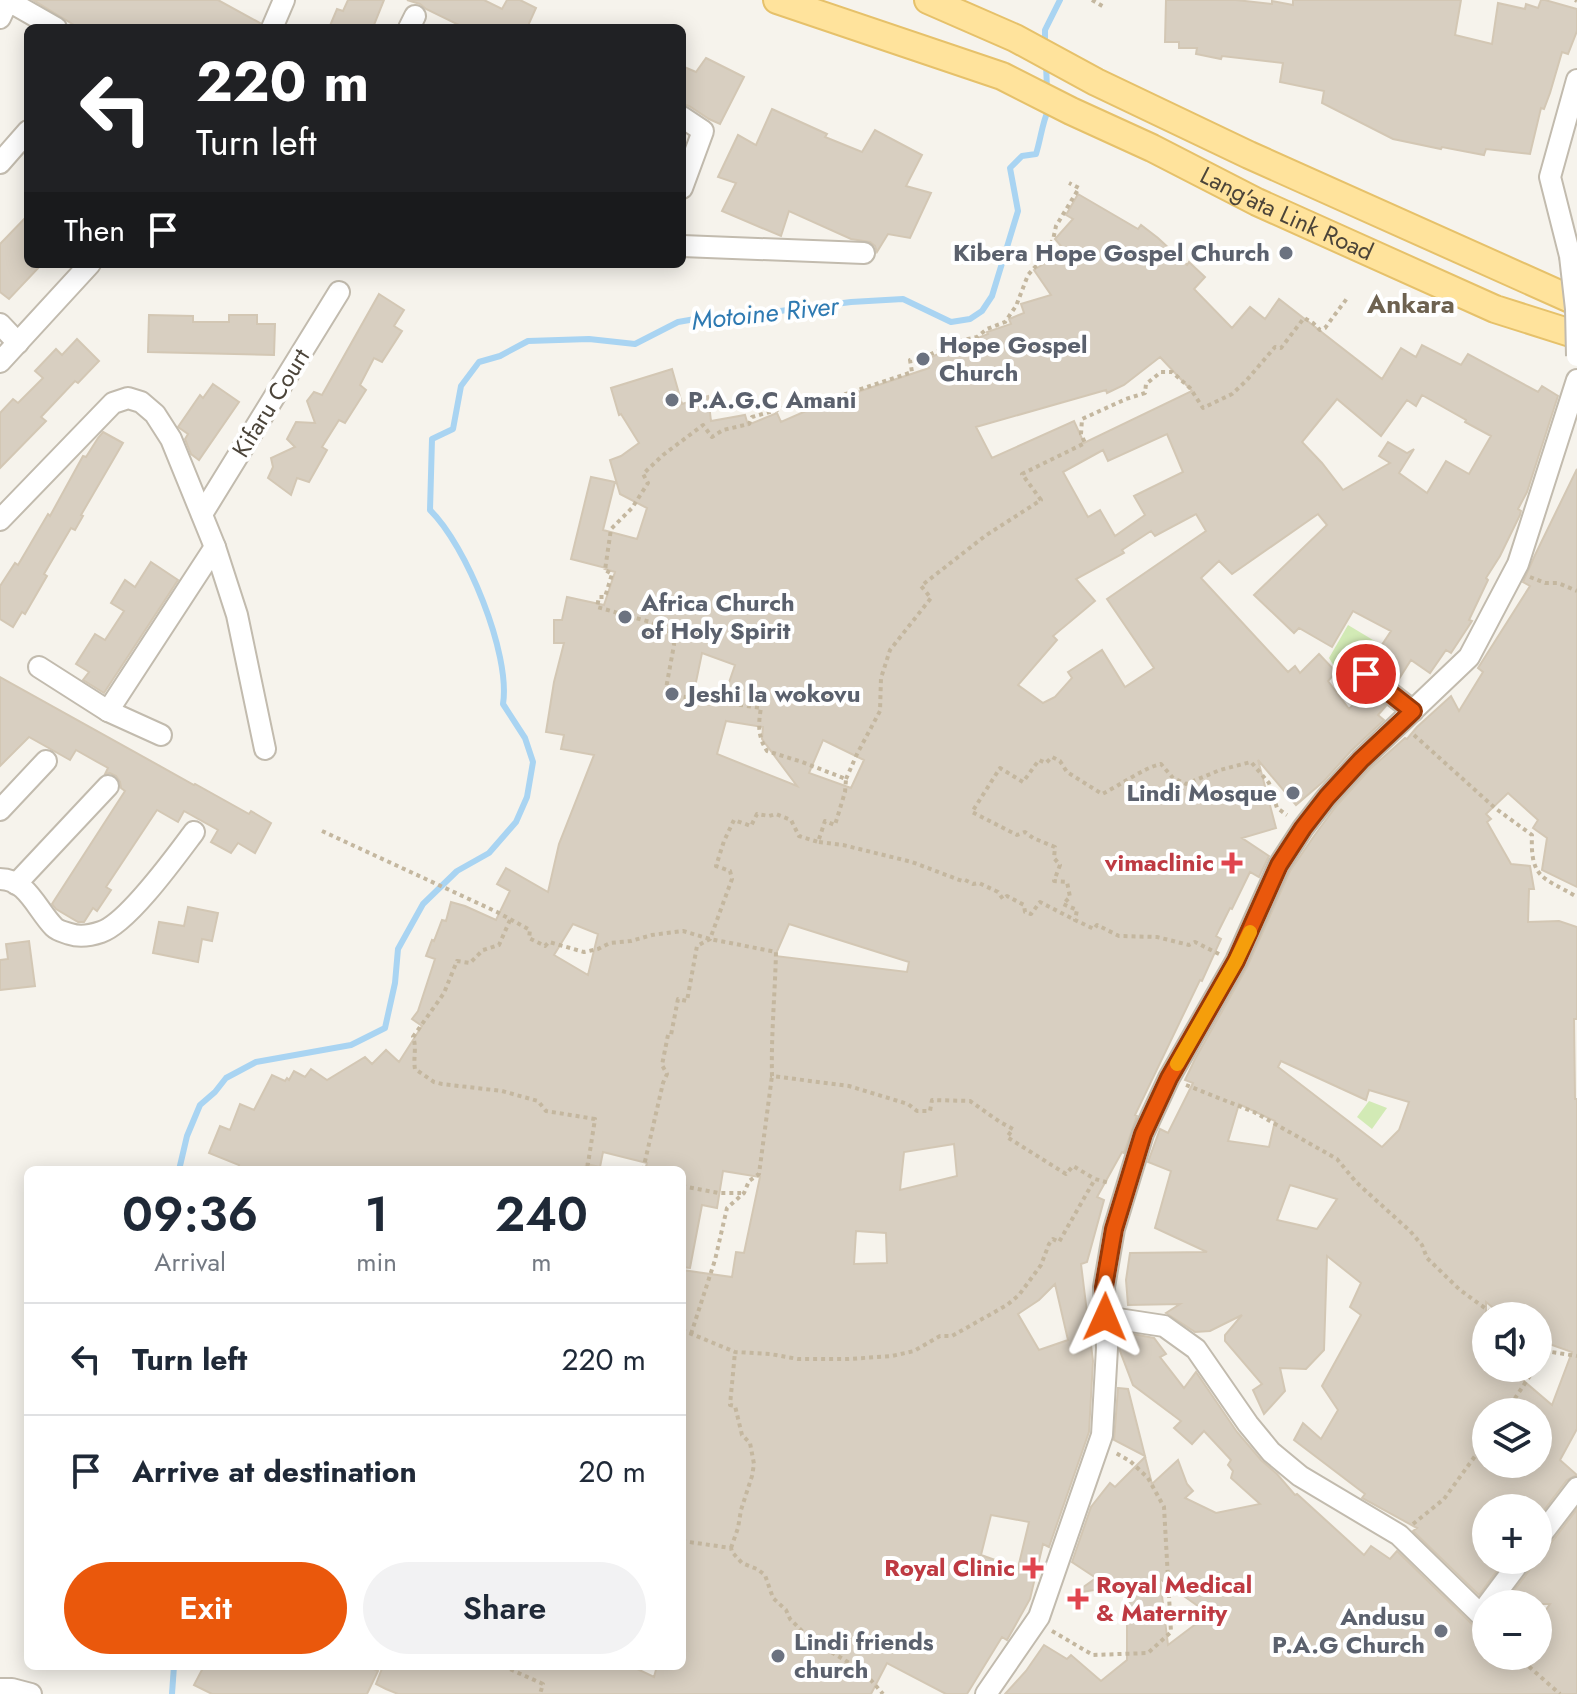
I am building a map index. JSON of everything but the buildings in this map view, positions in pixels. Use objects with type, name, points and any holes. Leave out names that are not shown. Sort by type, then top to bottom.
[{"type":"main road","name":"Lang'ata Link Road","points":[[777,0],[1002,76],[1257,202],[1495,309],[1577,335]]},
{"type":"main road","name":"Lang'ata Link Road","points":[[928,0],[1015,38],[1096,82],[1249,155],[1577,302]]},
{"type":"street","points":[[274,24],[284,0]]},
{"type":"street","points":[[0,18],[7,3],[49,24]]},
{"type":"street","points":[[1577,80],[1550,177],[1570,256],[1577,356]]},
{"type":"street","points":[[686,120],[703,131],[686,177]]},
{"type":"street","points":[[0,163],[24,136]]},
{"type":"street","points":[[686,246],[864,253]]},
{"type":"street","points":[[0,362],[86,268]]},
{"type":"street","name":"Kifaru Court","points":[[202,514],[339,292]]},
{"type":"street","points":[[0,324],[18,343]]},
{"type":"street","points":[[986,1694],[1039,1617],[1102,1435],[1106,1363],[1104,1287],[1114,1229],[1143,1134],[1169,1078],[1236,961],[1279,865],[1303,828],[1361,760],[1469,657],[1518,564],[1577,380]]},
{"type":"street","points":[[0,520],[113,403],[128,398],[141,402],[155,414],[171,439],[215,547],[237,615],[265,749]]},
{"type":"street","points":[[108,711],[215,547]]},
{"type":"street","points":[[39,667],[108,711],[161,735]]},
{"type":"street","points":[[1366,674],[1406,717]]},
{"type":"street","points":[[0,810],[46,761]]},
{"type":"street","points":[[108,786],[8,882],[29,892],[56,929],[76,936],[103,932],[124,917],[194,832]]},
{"type":"street","points":[[1105,1317],[1164,1326],[1196,1349],[1271,1452],[1300,1476],[1399,1535],[1472,1606]]},
{"type":"street","points":[[1552,1521],[1577,1488]]},
{"type":"street","points":[[0,1689],[31,1694]]},
{"type":"path","points":[[1092,0],[1104,7]]},
{"type":"path","points":[[846,779],[767,751],[760,741],[758,730],[761,708],[665,694],[674,645],[673,633],[650,622],[597,607],[599,597],[605,597],[612,574],[605,570],[611,529],[632,508],[648,483],[643,474],[703,425],[712,437],[723,430],[749,424],[752,417],[828,400],[886,381],[912,372],[910,360],[977,337],[1005,322],[1016,306],[1028,275],[1047,258],[1047,248],[1053,240],[1056,226],[1079,188],[1069,183]]},
{"type":"path","points":[[818,842],[825,821],[835,825],[846,779],[880,711],[881,678],[890,650],[931,598],[921,586],[985,536],[1041,500],[1022,474],[1085,443],[1081,434],[1082,419],[1145,393],[1146,384],[1161,372],[1172,372],[1190,388],[1203,408],[1232,394],[1275,347],[1281,348],[1304,318],[1320,330],[1325,328],[1348,297]]},
{"type":"path","points":[[1518,564],[1524,574],[1577,591]]},
{"type":"path","points":[[1406,717],[1495,808],[1532,835],[1531,857],[1536,869],[1547,881],[1577,897]]},
{"type":"path","points":[[1075,920],[1077,910],[1063,904],[1070,897],[1067,882],[1054,881],[1060,865],[1054,858],[1055,847],[1025,832],[1017,835],[972,812],[1000,768],[1023,782],[1039,760],[1046,763],[1052,757],[1060,761],[1067,772],[1102,794],[1161,764],[1173,778],[1186,784],[1251,762],[1269,783],[1277,808],[1303,828]]},
{"type":"path","points":[[644,1166],[667,1074],[662,1065],[678,999],[687,1001],[697,946],[710,939],[732,879],[730,871],[716,866],[734,820],[751,826],[757,814],[776,814],[791,820],[799,836],[912,862],[962,881],[979,883],[998,892],[1003,899],[1007,896],[1024,905],[1025,912],[1031,914],[1040,902],[1094,929],[1097,925],[1119,936],[1157,937],[1189,945],[1195,942],[1236,961]]},
{"type":"path","points":[[322,831],[530,930],[529,938],[545,946],[549,942],[584,952],[610,943],[683,931],[776,952],[772,1076],[759,1174],[749,1181],[744,1193],[727,1208],[715,1260],[691,1334]]},
{"type":"path","points":[[510,920],[499,945],[483,950],[470,963],[457,961],[444,993],[413,1037],[416,1045],[413,1059],[415,1069],[434,1082],[502,1091],[538,1101],[546,1111],[595,1119],[588,1166]]},
{"type":"path","points":[[772,1076],[849,1086],[908,1104],[917,1111],[930,1111],[932,1100],[970,1101],[1013,1129],[1007,1137],[1066,1174],[1073,1166],[1095,1179],[1126,1187]]},
{"type":"path","points":[[1169,1078],[1254,1112],[1337,1159],[1356,1182],[1410,1231],[1422,1245],[1427,1258],[1477,1302]]},
{"type":"path","points":[[686,1332],[735,1352],[798,1359],[849,1359],[914,1351],[940,1336],[952,1336],[1019,1295],[1041,1265],[1049,1244],[1053,1239],[1059,1242],[1095,1179]]},
{"type":"path","points":[[686,1187],[719,1193],[744,1193]]},
{"type":"path","points":[[735,1352],[730,1405],[735,1406],[742,1435],[750,1443],[754,1464],[732,1552],[742,1563],[765,1575],[773,1598],[811,1640],[863,1671],[883,1694]]},
{"type":"path","points":[[1552,1352],[1577,1356]]},
{"type":"path","points":[[1039,1617],[1051,1630],[1093,1655],[1148,1653],[1171,1632],[1164,1507],[1148,1478],[1130,1461],[1102,1445],[1097,1447]]},
{"type":"path","points":[[1399,1535],[1444,1499],[1472,1460]]},
{"type":"path","points":[[686,1542],[731,1548]]},
{"type":"path","points":[[512,1670],[543,1684],[540,1694]]},
{"type":"path","points":[[1533,1670],[1560,1694]]},
{"type":"green space","points":[[1348,625],[1378,643],[1365,669],[1340,676],[1329,658]]},
{"type":"green space","points":[[1369,1101],[1387,1108],[1372,1129],[1357,1117]]},
{"type":"waterway","name":"Motoine River","points":[[1045,45],[1045,30],[1060,0]]},
{"type":"waterway","name":"Motoine River","points":[[1046,64],[1047,89]]},
{"type":"waterway","name":"Motoine River","points":[[180,1166],[187,1136],[200,1105],[226,1078],[256,1062],[351,1045],[385,1028],[395,983],[398,949],[423,904],[457,871],[489,853],[516,822],[527,797],[533,762],[525,738],[503,704],[504,683],[493,630],[458,548],[430,510],[432,439],[453,429],[461,386],[479,362],[500,356],[528,341],[589,339],[635,344],[678,322],[851,302],[903,299],[951,322],[970,319],[982,311],[992,296],[1018,211],[1010,168],[1022,156],[1036,154],[1049,108]]},
{"type":"waterway","name":"Motoine River","points":[[172,1694],[174,1670]]},
{"type":"slow traffic","points":[[1177,1064],[1250,932]]},
{"type":"place","name":"Kibera Hope Gospel Church","points":[[1286,253]]},
{"type":"place","name":"Hope Gospel Church","points":[[923,359]]},
{"type":"place","name":"P.A.G.C Amani","points":[[672,400]]},
{"type":"place","name":"Africa Church of Holy Spirit","points":[[625,617]]},
{"type":"place","name":"Jeshi la wokovu","points":[[672,694]]},
{"type":"place","name":"Lindi Mosque","points":[[1293,793]]},
{"type":"place","name":"vimaclinic","points":[[1232,863]]},
{"type":"place","name":"Royal Clinic","points":[[1033,1568]]},
{"type":"place","name":"Royal Medical & Maternity","points":[[1078,1599]]},
{"type":"place","name":"Andusu P.A.G Church","points":[[1441,1631]]},
{"type":"place","name":"Lindi friends church","points":[[778,1656]]},
{"type":"district","name":"Ankara","points":[[1411,304]]},
{"type":"route","points":[[1105,1317],[1104,1287],[1114,1229],[1143,1134],[1169,1078],[1236,961],[1279,865],[1303,828],[1361,760],[1413,711],[1366,674]]}]
